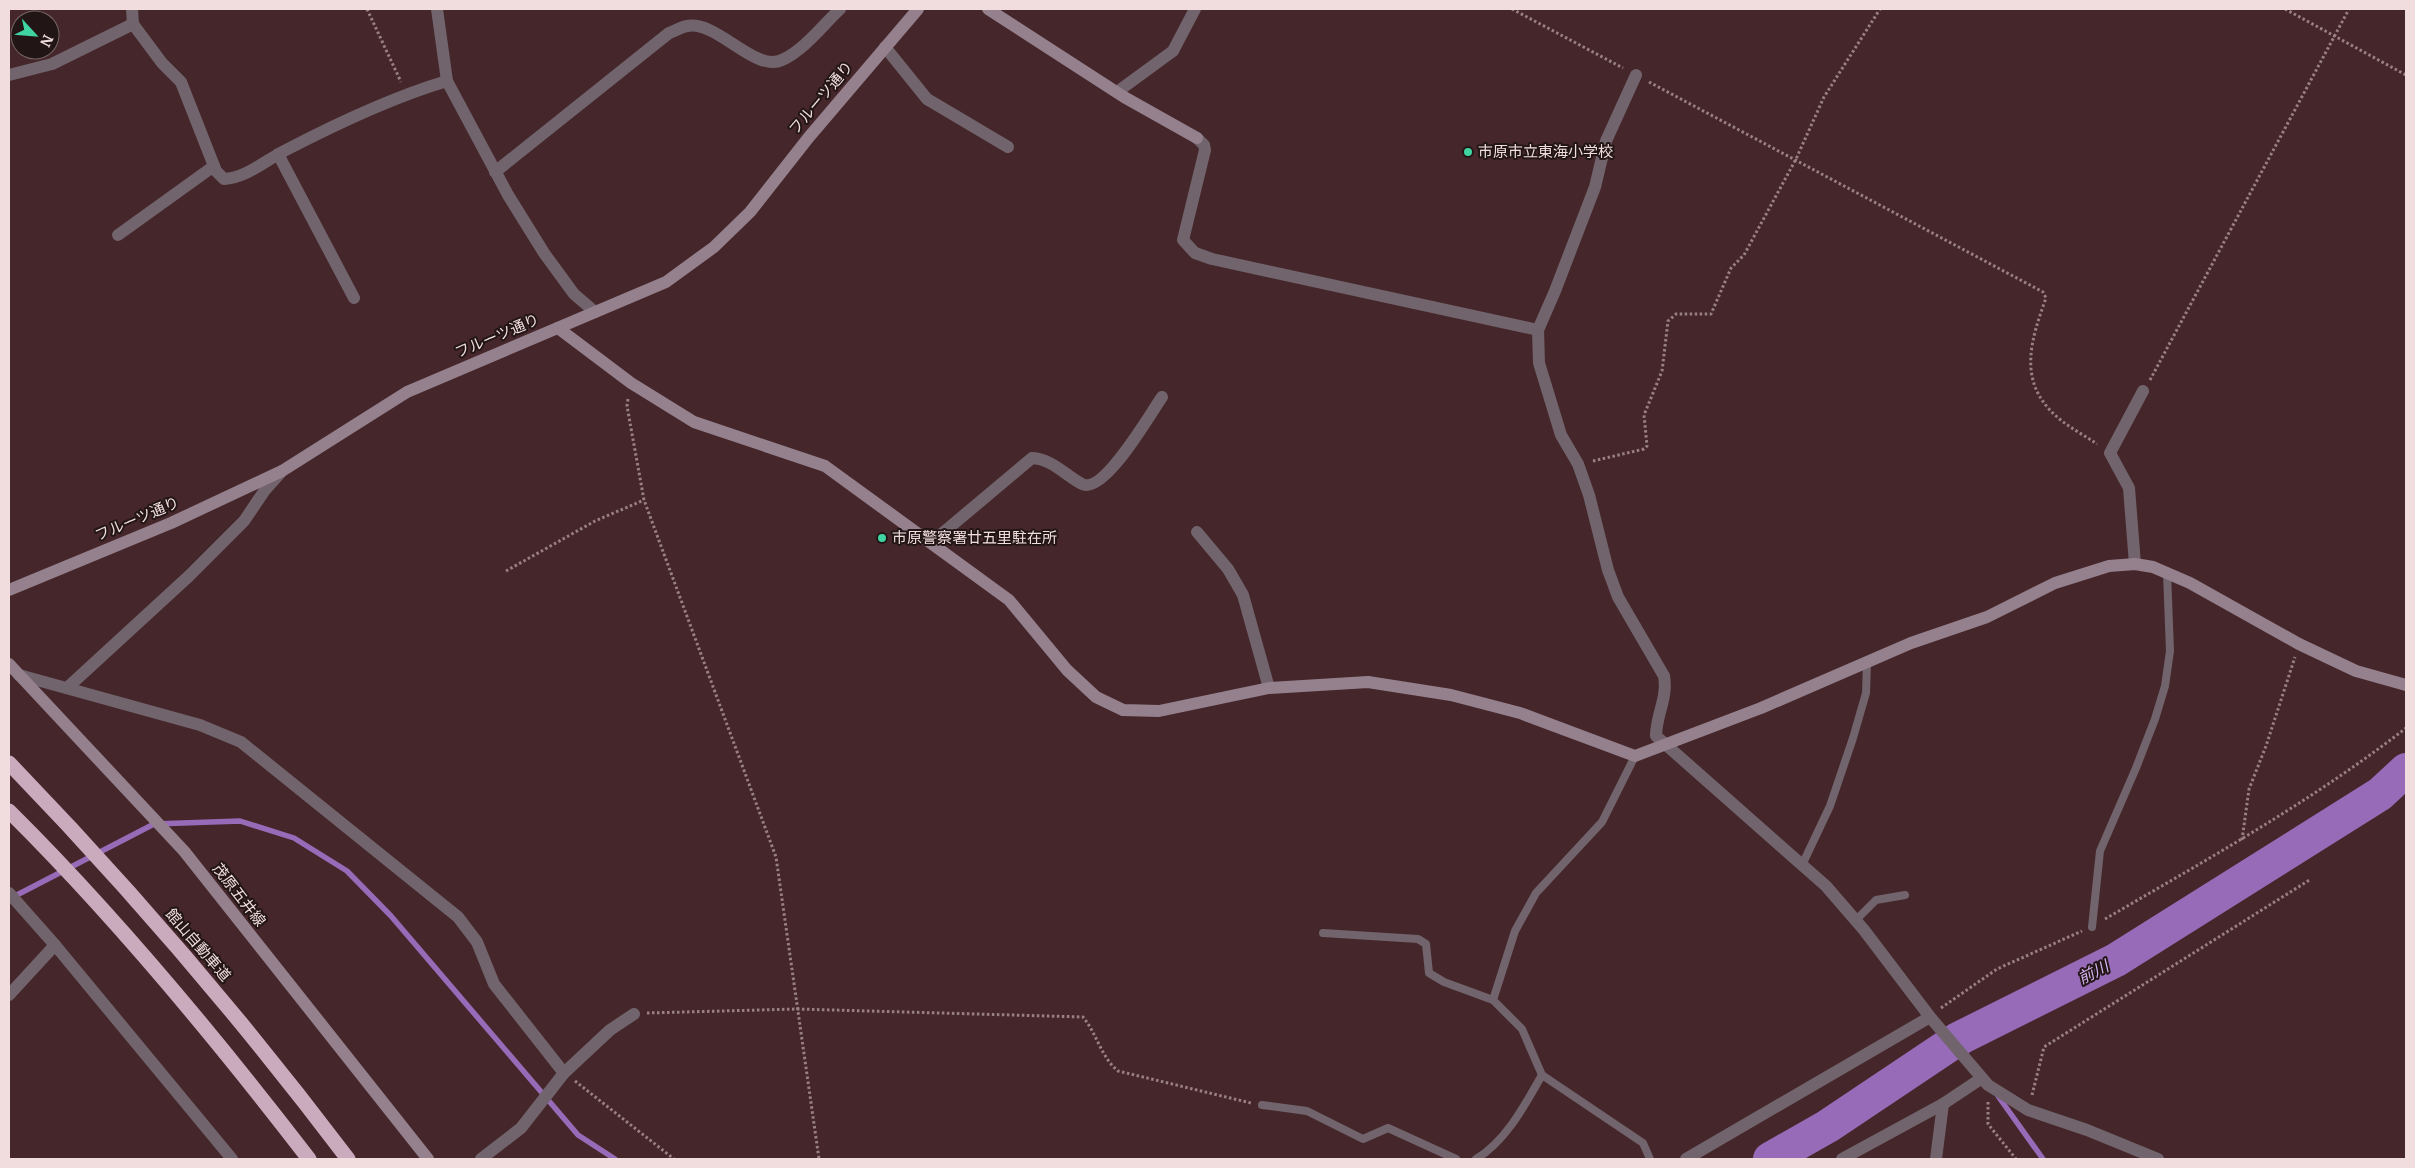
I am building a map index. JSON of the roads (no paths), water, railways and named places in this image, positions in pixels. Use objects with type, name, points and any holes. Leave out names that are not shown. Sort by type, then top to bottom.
[{"type":"highway","name":"館山自動車道","points":[[9,763],[124,886],[284,1074],[348,1159]]},
{"type":"highway","points":[[12,813],[103,911],[266,1104],[309,1159]]},
{"type":"street","points":[[132,9],[134,24],[162,63],[181,82],[214,166],[224,179],[235,178],[278,154],[406,94],[447,81]]},
{"type":"street","points":[[438,9],[447,81],[495,172],[544,253],[574,294],[596,312]]},
{"type":"street","points":[[495,172],[669,33],[688,25],[706,28],[765,62],[781,62],[796,51],[840,9]]},
{"type":"street","name":"フルーツ通り","points":[[9,590],[171,523],[282,471],[406,392],[666,282],[714,247],[750,212],[809,137],[918,9]]},
{"type":"street","points":[[988,9],[1117,92],[1197,138],[1204,145],[1205,150],[1183,240],[1195,253],[1212,259],[1538,330]]},
{"type":"street","points":[[1117,92],[1173,51],[1195,9]]},
{"type":"street","points":[[9,74],[52,64],[134,24]]},
{"type":"street","points":[[885,47],[927,99],[1008,147]]},
{"type":"street","points":[[1636,75],[1606,141],[1595,186],[1538,330],[1539,363],[1551,408],[1561,435],[1578,464],[1589,495],[1608,570],[1618,597],[1664,676],[1667,689],[1656,723],[1656,736],[1802,863],[1856,920],[1930,1016],[1985,1081],[2028,1110],[2087,1130],[2158,1159]]},
{"type":"street","points":[[278,154],[354,298]]},
{"type":"street","points":[[118,235],[214,166]]},
{"type":"street","points":[[558,328],[631,383],[694,422],[825,466],[932,542],[1009,600],[1067,670],[1096,697],[1123,710],[1159,711],[1268,688],[1368,682],[1451,696],[1520,713],[1635,756],[1761,708],[1911,643],[1987,617],[2055,583],[2109,566],[2135,564],[2167,573],[2190,583],[2299,644],[2356,672],[2406,685]]},
{"type":"street","points":[[2135,564],[2130,488],[2110,453],[2144,391]]},
{"type":"street","points":[[932,542],[1032,458],[1043,459],[1085,485],[1094,485],[1111,472],[1162,397]]},
{"type":"street","points":[[67,688],[189,576],[244,521],[265,490],[282,471]]},
{"type":"street","points":[[1196,532],[1228,570],[1243,596],[1268,688]]},
{"type":"street","name":"茂原五井線","points":[[9,664],[184,851],[428,1159]]},
{"type":"street","points":[[19,675],[200,726],[241,742],[458,917],[476,942],[494,984],[564,1073]]},
{"type":"street","points":[[9,893],[55,945],[232,1159]]},
{"type":"street","points":[[9,995],[55,945]]},
{"type":"street","points":[[481,1159],[521,1128],[564,1073],[610,1030],[634,1014]]},
{"type":"street","points":[[1686,1159],[1930,1016]]},
{"type":"street","points":[[1842,1159],[1985,1081]]},
{"type":"street","points":[[1936,1159],[1943,1104]]},
{"type":"lane","points":[[2092,927],[2100,851],[2136,768],[2155,719],[2165,686],[2170,650],[2167,573]]},
{"type":"lane","points":[[1802,863],[1830,806],[1853,738],[1866,694],[1866,662]]},
{"type":"lane","points":[[1494,1000],[1515,931],[1536,893],[1602,822],[1635,756]]},
{"type":"lane","points":[[1856,920],[1876,900],[1905,895]]},
{"type":"lane","points":[[1323,933],[1418,939],[1426,944],[1429,973],[1444,982],[1494,1000],[1522,1029],[1542,1075],[1643,1144],[1650,1159]]},
{"type":"lane","points":[[1476,1159],[1486,1153],[1518,1116],[1542,1075]]},
{"type":"lane","points":[[1262,1105],[1307,1111],[1363,1139],[1388,1128],[1456,1159]]},
{"type":"waterway","name":"前川","points":[[1770,1159],[1828,1126],[1958,1039],[2116,960],[2380,794],[2406,770]]},
{"type":"waterway","points":[[13,897],[154,824],[240,821],[294,838],[347,871],[391,916],[578,1135],[615,1159]]},
{"type":"waterway","points":[[1958,1039],[1967,1051]]},
{"type":"waterway","points":[[1998,1096],[2043,1159]]},
{"type":"place","name":"市原市立東海小学校","points":[[1468,152]]},
{"type":"place","name":"市原警察署廿五里駐在所","points":[[882,538]]}]
